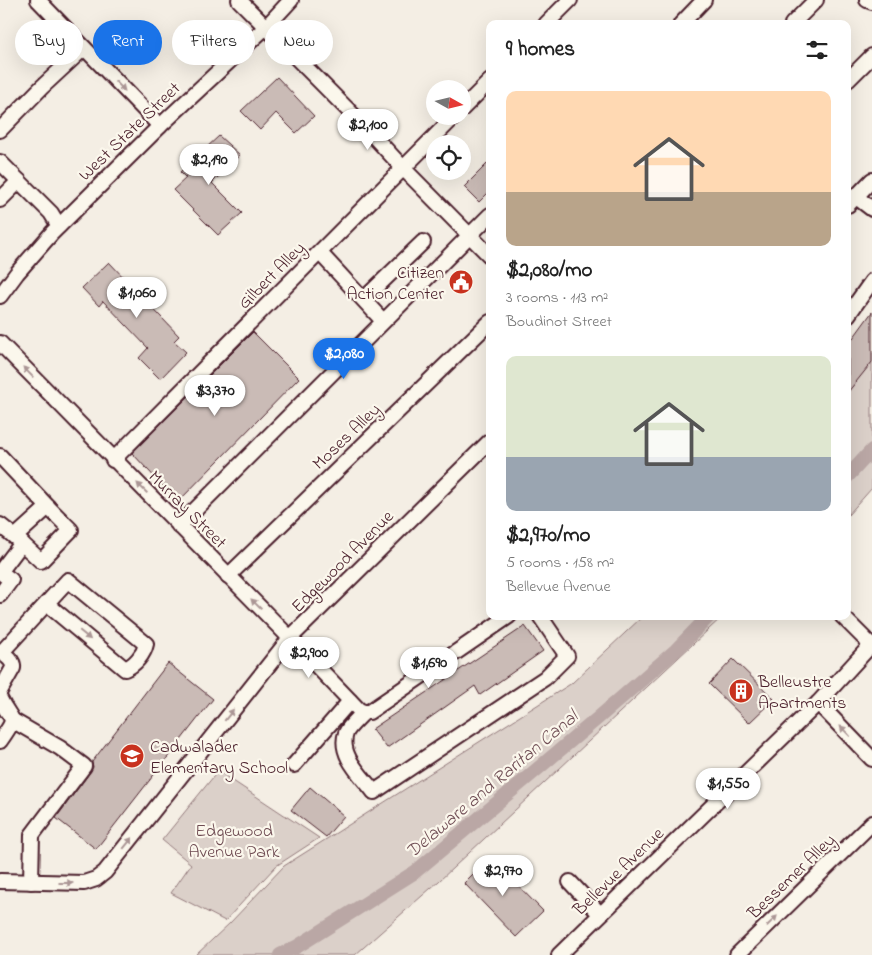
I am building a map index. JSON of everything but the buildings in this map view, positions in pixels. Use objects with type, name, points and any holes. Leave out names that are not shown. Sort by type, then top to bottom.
[{"type":"street","points":[[38,0],[160,126]]},
{"type":"street","points":[[239,0],[265,24]]},
{"type":"street","name":"West State Street","points":[[273,20],[292,0]]},
{"type":"street","points":[[550,20],[570,0]]},
{"type":"street","points":[[685,20],[704,0]]},
{"type":"street","points":[[796,20],[816,0]]},
{"type":"street","points":[[868,0],[872,2]]},
{"type":"street","name":"West State Street","points":[[0,296],[17,273],[59,226],[160,126],[265,28]]},
{"type":"street","points":[[0,130],[84,48]]},
{"type":"street","points":[[851,77],[872,56]]},
{"type":"street","points":[[305,65],[486,252]]},
{"type":"street","points":[[471,99],[486,85]]},
{"type":"street","name":"Gilbert Alley","points":[[113,460],[446,125]]},
{"type":"street","points":[[0,162],[51,213],[59,226]]},
{"type":"street","points":[[872,180],[851,200],[872,210]]},
{"type":"street","points":[[0,200],[20,181]]},
{"type":"street","points":[[179,526],[486,219]]},
{"type":"street","points":[[364,299],[423,242]]},
{"type":"street","points":[[320,253],[383,321]]},
{"type":"street","points":[[851,311],[872,281]]},
{"type":"street","name":"Moses Alley","points":[[228,576],[486,326]]},
{"type":"street","name":"Murray Street","points":[[0,344],[350,701],[359,710],[364,712]]},
{"type":"street","name":"Edgewood Avenue","points":[[31,882],[84,882],[96,879],[105,872],[290,638],[486,444]]},
{"type":"street","points":[[0,456],[70,530],[41,561],[0,525]]},
{"type":"street","points":[[0,595],[11,580],[0,572],[19,540],[48,507]]},
{"type":"street","points":[[0,691],[14,668],[11,660],[1,652],[68,580],[146,644],[145,649],[132,666],[125,669],[47,604]]},
{"type":"street","points":[[503,620],[369,712],[364,712],[346,732],[344,745],[346,756],[374,792],[545,678],[567,656],[543,620]]},
{"type":"street","points":[[846,620],[872,645]]},
{"type":"street","name":"Bellevue Avenue","points":[[559,955],[818,703],[872,645]]},
{"type":"street","points":[[0,699],[11,715],[12,720],[11,725],[0,740]]},
{"type":"street","points":[[294,765],[350,701]]},
{"type":"street","points":[[818,703],[872,759]]},
{"type":"street","points":[[0,881],[31,882],[32,835],[84,766],[60,748],[12,720]]},
{"type":"street","name":"Bessemer Alley","points":[[737,955],[872,823]]},
{"type":"street","points":[[570,882],[600,914]]},
{"type":"green space","points":[[872,353],[872,488],[851,512],[851,378]]},
{"type":"green space","points":[[639,620],[719,620],[439,881],[355,955],[196,955],[230,923],[284,866],[572,683]]},
{"type":"green space","name":"Edgewood Avenue Park","points":[[218,771],[319,838],[276,866],[225,921],[171,893],[191,864],[162,840]]},
{"type":"waterway","name":"Delaware and Raritan Canal","points":[[851,473],[872,450]]},
{"type":"waterway","name":"Delaware and Raritan Canal","points":[[280,955],[298,946],[415,872],[598,718],[676,650],[705,620]]},
{"type":"place","name":"Citizen Action Center","points":[[461,282]]},
{"type":"place","name":"Belleustre Apartments","points":[[741,691]]},
{"type":"place","name":"Cadwalader Elementary School","points":[[132,756]]}]
